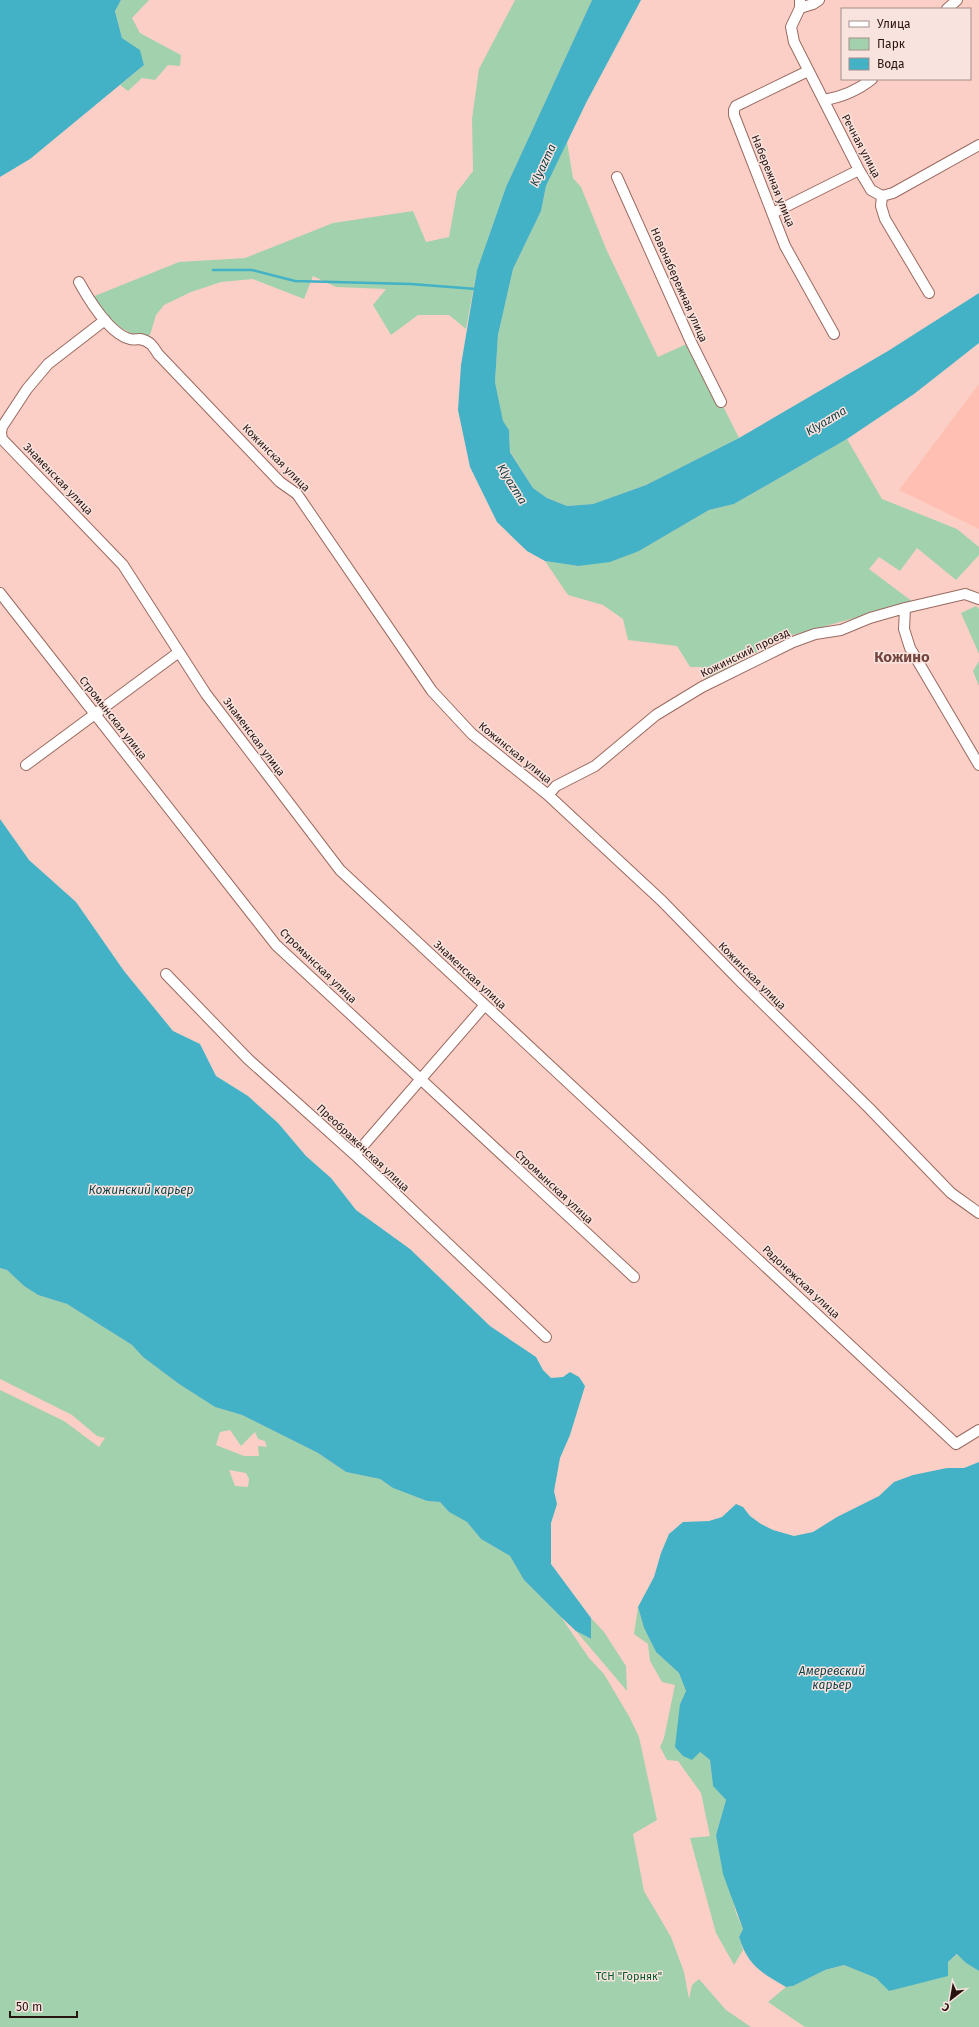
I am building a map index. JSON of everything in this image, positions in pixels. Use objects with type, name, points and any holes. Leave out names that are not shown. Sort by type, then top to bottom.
[{"type":"street","points":[[800,4],[813,4],[819,0]]},
{"type":"street","points":[[948,8],[957,0]]},
{"type":"street","name":"Речная улица","points":[[800,4],[791,27],[794,42],[859,170],[871,190],[882,196]]},
{"type":"street","name":"Набережная улица","points":[[808,71],[736,106],[734,115],[785,246],[834,334]]},
{"type":"street","points":[[824,100],[848,94],[862,87],[871,80]]},
{"type":"street","points":[[929,293],[885,219],[881,206],[882,196],[893,194],[979,145]]},
{"type":"street","points":[[773,213],[859,170]]},
{"type":"street","name":"Новонабережная улица","points":[[617,177],[690,342],[721,402]]},
{"type":"street","name":"Кожинская улица","points":[[79,282],[92,306],[105,320],[130,339],[139,339],[150,342],[158,354],[280,482],[298,494],[432,691],[472,734],[548,795],[662,901],[746,988],[869,1108],[951,1193],[979,1213]]},
{"type":"street","name":"Знаменская улица","points":[[105,320],[48,364],[27,389],[0,433],[2,439],[123,565],[206,694],[340,870],[629,1141]]},
{"type":"street","name":"Стромынская улица","points":[[0,593],[276,945],[634,1277]]},
{"type":"street","name":"Кожинский проезд","points":[[548,795],[556,786],[595,766],[656,715],[702,687],[793,642],[815,634],[841,630],[870,618],[905,608],[965,594],[979,599]]},
{"type":"street","points":[[905,608],[904,629],[910,648],[979,765]]},
{"type":"street","points":[[26,765],[94,713],[179,652]]},
{"type":"street","name":"Преображенская улица","points":[[166,974],[248,1059],[354,1155],[546,1336]]},
{"type":"street","points":[[354,1155],[485,1005]]},
{"type":"street","name":"Радонежская улица","points":[[629,1141],[798,1295],[956,1444],[979,1430]]},
{"type":"shaded area","points":[[979,384],[979,529],[899,490]]},
{"type":"green space","points":[[121,0],[149,0],[132,18],[140,33],[181,55],[180,66],[168,65],[155,80],[142,78],[128,91],[120,85],[144,65],[140,50],[122,38],[115,10]]},
{"type":"green space","points":[[515,0],[592,0],[506,187],[477,270],[466,329],[449,315],[418,315],[391,335],[373,305],[386,289],[336,287],[313,276],[304,299],[253,279],[221,282],[191,292],[164,305],[156,315],[150,335],[145,336],[139,336],[126,331],[103,314],[92,297],[179,262],[245,258],[333,223],[413,211],[426,242],[449,237],[457,192],[473,171],[472,119],[479,69]]},
{"type":"green space","points":[[567,142],[573,178],[581,187],[607,251],[658,357],[691,342],[739,438],[646,485],[593,504],[567,506],[547,498],[533,488],[510,451],[509,430],[503,422],[495,382],[498,335],[513,269],[541,211],[546,186]]},
{"type":"green space","points":[[847,439],[882,499],[957,529],[979,547],[979,555],[956,580],[917,548],[900,571],[879,557],[869,569],[913,602],[789,636],[705,679],[702,667],[690,667],[677,646],[628,640],[623,619],[603,605],[568,595],[545,561],[578,566],[639,551],[709,510],[734,504]]},
{"type":"green space","points":[[976,606],[979,609],[979,654],[961,613]]},
{"type":"green space","points":[[979,661],[979,686],[973,671]]},
{"type":"green space","name":"ТСН \"Горняк\"","points":[[0,1268],[7,1270],[24,1286],[38,1295],[67,1304],[132,1345],[143,1357],[179,1384],[215,1407],[242,1415],[318,1453],[346,1472],[380,1479],[393,1488],[427,1501],[440,1502],[449,1512],[467,1522],[481,1539],[510,1556],[524,1580],[561,1617],[589,1658],[604,1674],[630,1718],[639,1737],[657,1820],[633,1834],[644,1891],[671,1937],[684,1972],[689,1999],[692,1985],[699,1979],[726,2010],[751,2027],[0,2027],[0,1390],[64,1421],[99,1447],[105,1438],[97,1436],[72,1415],[0,1379]],"holes":[[[230,1430],[241,1446],[255,1432],[258,1439],[265,1441],[267,1447],[258,1446],[259,1456],[244,1456],[216,1445],[220,1432]],[[229,1470],[246,1473],[249,1479],[248,1487],[235,1486]]]},
{"type":"green space","points":[[638,1607],[644,1628],[656,1652],[679,1673],[686,1691],[680,1704],[700,1752],[710,1760],[713,1786],[726,1800],[716,1835],[736,1913],[743,1929],[739,1937],[743,1950],[734,1965],[716,1933],[690,1838],[710,1836],[701,1793],[678,1761],[667,1760],[660,1747],[664,1738],[675,1685],[662,1682],[650,1661],[648,1644],[634,1634]]},
{"type":"green space","points":[[591,1618],[604,1632],[626,1666],[627,1691],[576,1631],[590,1639]]},
{"type":"green space","points":[[958,1954],[966,1963],[979,1971],[979,2027],[805,2027],[768,2002],[786,1987],[793,1986],[825,1970],[844,1965],[876,1978],[890,1991],[948,1962]]},
{"type":"water","points":[[0,0],[121,0],[115,11],[122,38],[140,50],[144,65],[30,159],[0,177]]},
{"type":"water","name":"Klyazma","points":[[592,0],[641,0],[586,103],[546,186],[541,211],[513,269],[498,335],[495,382],[503,421],[509,430],[510,452],[533,488],[547,498],[567,506],[593,504],[646,485],[739,438],[888,351],[979,293],[979,343],[914,394],[847,439],[734,504],[709,510],[639,551],[610,562],[578,566],[545,561],[527,551],[497,522],[470,467],[458,410],[461,365],[477,270],[506,187]]},
{"type":"water","name":"Кожинский карьер","points":[[0,819],[29,860],[76,902],[124,971],[173,1031],[200,1044],[216,1076],[248,1096],[278,1123],[306,1156],[331,1178],[356,1210],[410,1249],[490,1326],[536,1357],[543,1370],[551,1378],[563,1377],[570,1372],[579,1377],[585,1386],[570,1435],[560,1458],[554,1491],[557,1504],[551,1523],[551,1564],[591,1618],[591,1639],[576,1631],[524,1580],[510,1556],[481,1539],[467,1522],[449,1512],[440,1502],[427,1501],[393,1488],[380,1479],[346,1472],[318,1453],[242,1415],[215,1407],[179,1384],[143,1357],[132,1345],[67,1304],[38,1295],[24,1286],[7,1270],[0,1268]]},
{"type":"water","name":"Амеревский карьер","points":[[979,1462],[979,1971],[966,1963],[957,1954],[948,1962],[948,1976],[889,1991],[876,1978],[844,1965],[825,1970],[793,1986],[786,1987],[763,1973],[751,1962],[739,1937],[743,1929],[723,1874],[716,1835],[726,1800],[713,1786],[710,1760],[700,1752],[692,1760],[683,1756],[675,1747],[680,1704],[686,1691],[679,1673],[656,1652],[644,1628],[638,1607],[654,1577],[661,1553],[669,1534],[683,1522],[709,1521],[722,1517],[736,1504],[743,1507],[750,1516],[761,1524],[773,1530],[794,1536],[813,1532],[837,1517],[879,1496],[894,1482],[913,1475],[947,1468],[964,1468]]},
{"type":"waterway","points":[[213,270],[252,270],[295,281],[411,284],[476,289]]},
{"type":"district","name":"Кожино","points":[[902,657]]}]
